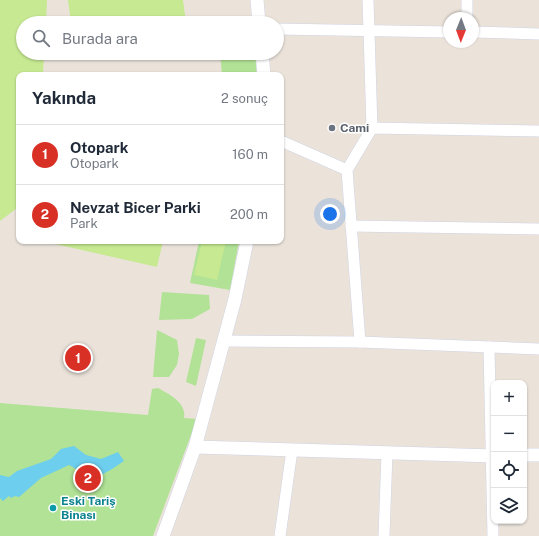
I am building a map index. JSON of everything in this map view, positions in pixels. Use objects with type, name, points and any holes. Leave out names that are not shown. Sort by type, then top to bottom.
[{"type":"street","points":[[257,0],[258,16]]},
{"type":"street","points":[[360,342],[347,170],[372,128],[368,0]]},
{"type":"street","points":[[467,0],[467,12]]},
{"type":"street","points":[[284,29],[443,32]]},
{"type":"street","points":[[479,32],[539,34]]},
{"type":"street","points":[[263,60],[264,72]]},
{"type":"street","points":[[372,128],[539,131]]},
{"type":"street","points":[[284,143],[347,170]]},
{"type":"street","points":[[351,226],[539,229]]},
{"type":"street","points":[[163,536],[195,447],[235,299],[246,244]]},
{"type":"street","points":[[224,341],[360,342],[539,349]]},
{"type":"street","points":[[489,347],[492,452]]},
{"type":"street","points":[[195,447],[491,456]]},
{"type":"street","points":[[280,536],[292,450]]},
{"type":"street","points":[[384,536],[387,453]]},
{"type":"street","points":[[527,455],[539,455]]},
{"type":"street","points":[[492,488],[493,536]]},
{"type":"green space","points":[[0,0],[47,0],[46,16],[16,16],[16,60],[44,60],[43,72],[16,72],[16,209],[0,221]]},
{"type":"green space","points":[[68,0],[183,0],[185,16],[70,16]]},
{"type":"green space","points":[[221,60],[256,60],[257,72],[222,72]]},
{"type":"green space","points":[[55,244],[162,244],[157,267]]},
{"type":"green space","points":[[198,244],[238,244],[230,290],[190,283]]},
{"type":"green space","points":[[201,244],[225,244],[217,280],[194,275]]},
{"type":"green space","points":[[162,292],[209,295],[210,309],[192,319],[159,320]]},
{"type":"green space","points":[[157,330],[177,340],[179,354],[177,365],[169,377],[153,377]]},
{"type":"green space","points":[[196,338],[206,340],[196,386],[186,382]]},
{"type":"green space","points":[[158,388],[172,396],[180,403],[183,408],[184,418],[197,419],[153,536],[0,536],[0,403],[148,415],[152,389]]},
{"type":"water","points":[[74,446],[86,455],[101,459],[118,452],[124,461],[94,479],[69,465],[41,478],[19,497],[15,496],[11,498],[9,496],[3,501],[0,498],[0,475],[9,477],[17,471],[51,459],[61,449]]},
{"type":"place","name":"Cami","points":[[332,128]]},
{"type":"place","name":"Otopark","points":[[78,358]]},
{"type":"place","name":"Nevzat Bicer Parki","points":[[88,478]]},
{"type":"place","name":"Eski Tariş Binası","points":[[53,508]]}]
